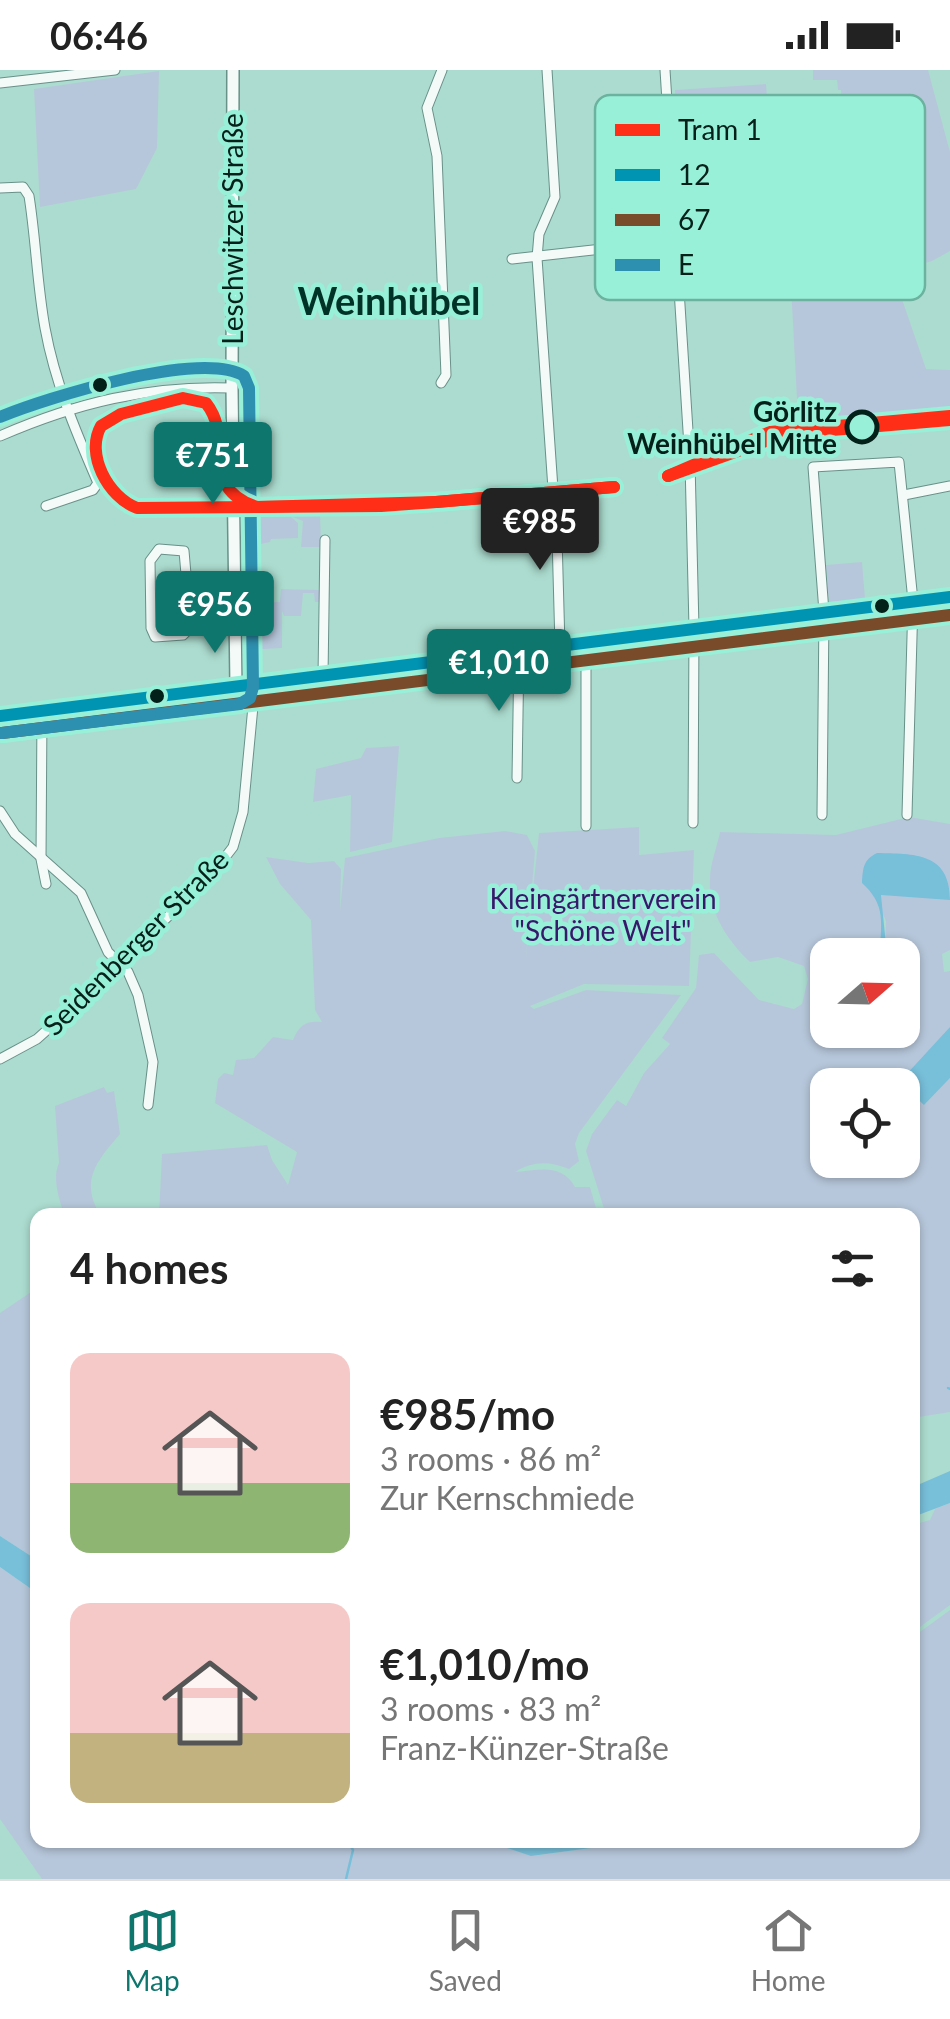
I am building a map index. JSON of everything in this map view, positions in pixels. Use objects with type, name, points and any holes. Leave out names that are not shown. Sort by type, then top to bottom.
[{"type":"main road","points":[[0,716],[950,597]]},
{"type":"street","points":[[0,83],[115,70]]},
{"type":"street","name":"Leschwitzer Straße","points":[[233,70],[236,687]]},
{"type":"street","points":[[441,383],[446,375],[438,168],[427,108],[442,70]]},
{"type":"street","points":[[547,70],[555,197],[538,234],[537,258],[554,494],[560,646]]},
{"type":"street","points":[[665,70],[667,95]]},
{"type":"street","points":[[0,188],[18,186],[26,190],[46,330],[67,410],[98,483],[93,490],[46,506]]},
{"type":"street","points":[[512,259],[595,250]]},
{"type":"street","points":[[680,300],[690,460],[694,823]]},
{"type":"street","points":[[0,436],[116,395],[166,388],[232,388]]},
{"type":"street","points":[[822,816],[824,612],[813,467],[898,462],[912,601],[908,815]]},
{"type":"street","points":[[904,494],[950,486]]},
{"type":"street","points":[[323,676],[326,540]]},
{"type":"street","points":[[159,550],[184,551],[188,608],[188,630],[182,635],[154,636],[150,560],[159,550]]},
{"type":"street","points":[[188,608],[234,606]]},
{"type":"street","points":[[586,642],[586,826]]},
{"type":"street","points":[[518,778],[520,651]]},
{"type":"street","name":"Seidenberger Straße","points":[[0,1059],[37,1039],[213,873],[232,847],[242,812],[255,684]]},
{"type":"street","points":[[42,711],[41,859],[46,884]]},
{"type":"street","points":[[0,811],[16,834],[81,893],[108,952],[128,972],[138,995],[153,1062],[148,1105]]},
{"type":"green space","points":[[813,70],[928,70],[950,152],[950,251],[925,263],[925,95],[841,95],[837,80],[813,80]]},
{"type":"green space","points":[[159,71],[157,148],[136,189],[40,207],[34,89]]},
{"type":"green space","points":[[766,84],[767,95],[675,95],[675,90]]},
{"type":"green space","points":[[792,300],[902,300],[926,369],[950,370],[950,410],[806,421],[798,418]]},
{"type":"green space","points":[[320,510],[321,547],[301,547],[303,521],[290,516],[298,523],[298,538],[271,539],[252,546],[252,576],[241,579],[240,511]]},
{"type":"green space","points":[[862,562],[865,599],[829,602],[826,565]]},
{"type":"green space","points":[[281,589],[320,590],[320,602],[315,602],[314,593],[303,593],[301,616],[284,616],[282,611],[282,648],[243,650],[242,604],[280,602]]},
{"type":"green space","points":[[399,746],[392,842],[350,852],[351,795],[313,802],[316,769],[361,758],[366,748]]},
{"type":"green space","points":[[909,817],[950,824],[950,950],[942,954],[944,972],[950,971],[950,1027],[943,1038],[924,1105],[950,1078],[950,1412],[920,1417],[920,1208],[604,1208],[586,1151],[592,1134],[617,1100],[626,1106],[644,1073],[670,1044],[662,1038],[696,988],[699,955],[714,953],[759,1000],[794,1009],[802,1004],[808,979],[804,966],[778,957],[750,962],[721,925],[710,891],[712,861],[720,832],[836,835]]},
{"type":"green space","name":"Kleingärtnerverein \"Schöne Welt\"","points":[[639,827],[639,855],[694,850],[689,986],[584,984],[530,1006],[534,1009],[586,990],[681,995],[579,1133],[575,1144],[579,1161],[569,1169],[541,1163],[515,1172],[540,1170],[563,1174],[575,1187],[590,1187],[596,1208],[159,1208],[162,1154],[267,1145],[288,1185],[297,1152],[215,1103],[218,1079],[224,1073],[233,1075],[236,1060],[254,1058],[273,1037],[293,1040],[304,1025],[322,1022],[315,1010],[311,920],[280,884],[266,857],[308,863],[334,861],[341,869],[340,911],[345,858],[439,838],[505,831],[527,835],[535,851],[526,957],[539,833]]},
{"type":"green space","points":[[104,1087],[107,1093],[114,1091],[120,1134],[98,1163],[91,1181],[96,1208],[63,1208],[56,1182],[59,1163],[55,1106]]},
{"type":"green space","points":[[30,1293],[30,1555],[0,1536],[0,1313]]},
{"type":"green space","points":[[950,1503],[950,1605],[920,1627],[920,1523],[930,1520],[935,1509]]},
{"type":"green space","points":[[0,1567],[30,1588],[30,1848],[508,1848],[532,1856],[592,1848],[920,1848],[920,1632],[950,1610],[950,1879],[42,1879],[0,1819]]},
{"type":"water","points":[[877,853],[904,854],[937,864],[948,884],[950,900],[881,895],[885,938],[880,938],[880,912],[862,883],[869,859]]},
{"type":"water","points":[[950,1027],[950,1078],[924,1105],[920,1101],[920,1068],[912,1068]]},
{"type":"water","points":[[950,1471],[950,1503],[920,1514],[920,1484]]},
{"type":"water","points":[[0,1536],[30,1555],[30,1588],[0,1567]]},
{"type":"water","points":[[507,1848],[591,1848],[531,1856]]},
{"type":"waterway","points":[[346,1879],[352,1848]]},
{"type":"tram line","points":[[98,463],[93,440],[100,417],[135,401],[197,395],[212,405],[219,427]]},
{"type":"tram line","name":"1","points":[[183,398],[206,403],[218,432],[222,475],[228,488],[257,507],[137,508],[109,485],[96,449],[101,426],[121,414],[183,398]]},
{"type":"tram line","name":"1","points":[[668,476],[770,432],[950,416]]},
{"type":"tram line","name":"1","points":[[668,476],[785,434],[950,420]]},
{"type":"tram line","name":"1","points":[[436,502],[614,487]]},
{"type":"tram line","name":"1","points":[[436,502],[614,487]]},
{"type":"tram line","name":"1","points":[[257,507],[436,502]]},
{"type":"tram line","name":"1","points":[[257,507],[436,502]]},
{"type":"transit line","name":"E","points":[[0,417],[86,389],[160,372],[223,369],[244,376],[249,388],[253,687],[250,698],[240,704],[2,733]]},
{"type":"transit line","name":"12","points":[[0,716],[950,597]]},
{"type":"transit line","name":"67","points":[[2,733],[950,615]]},
{"type":"place","name":"Görlitz Weinhübel Mitte","points":[[862,427]]},
{"type":"district","name":"Weinhübel","points":[[389,300]]}]
